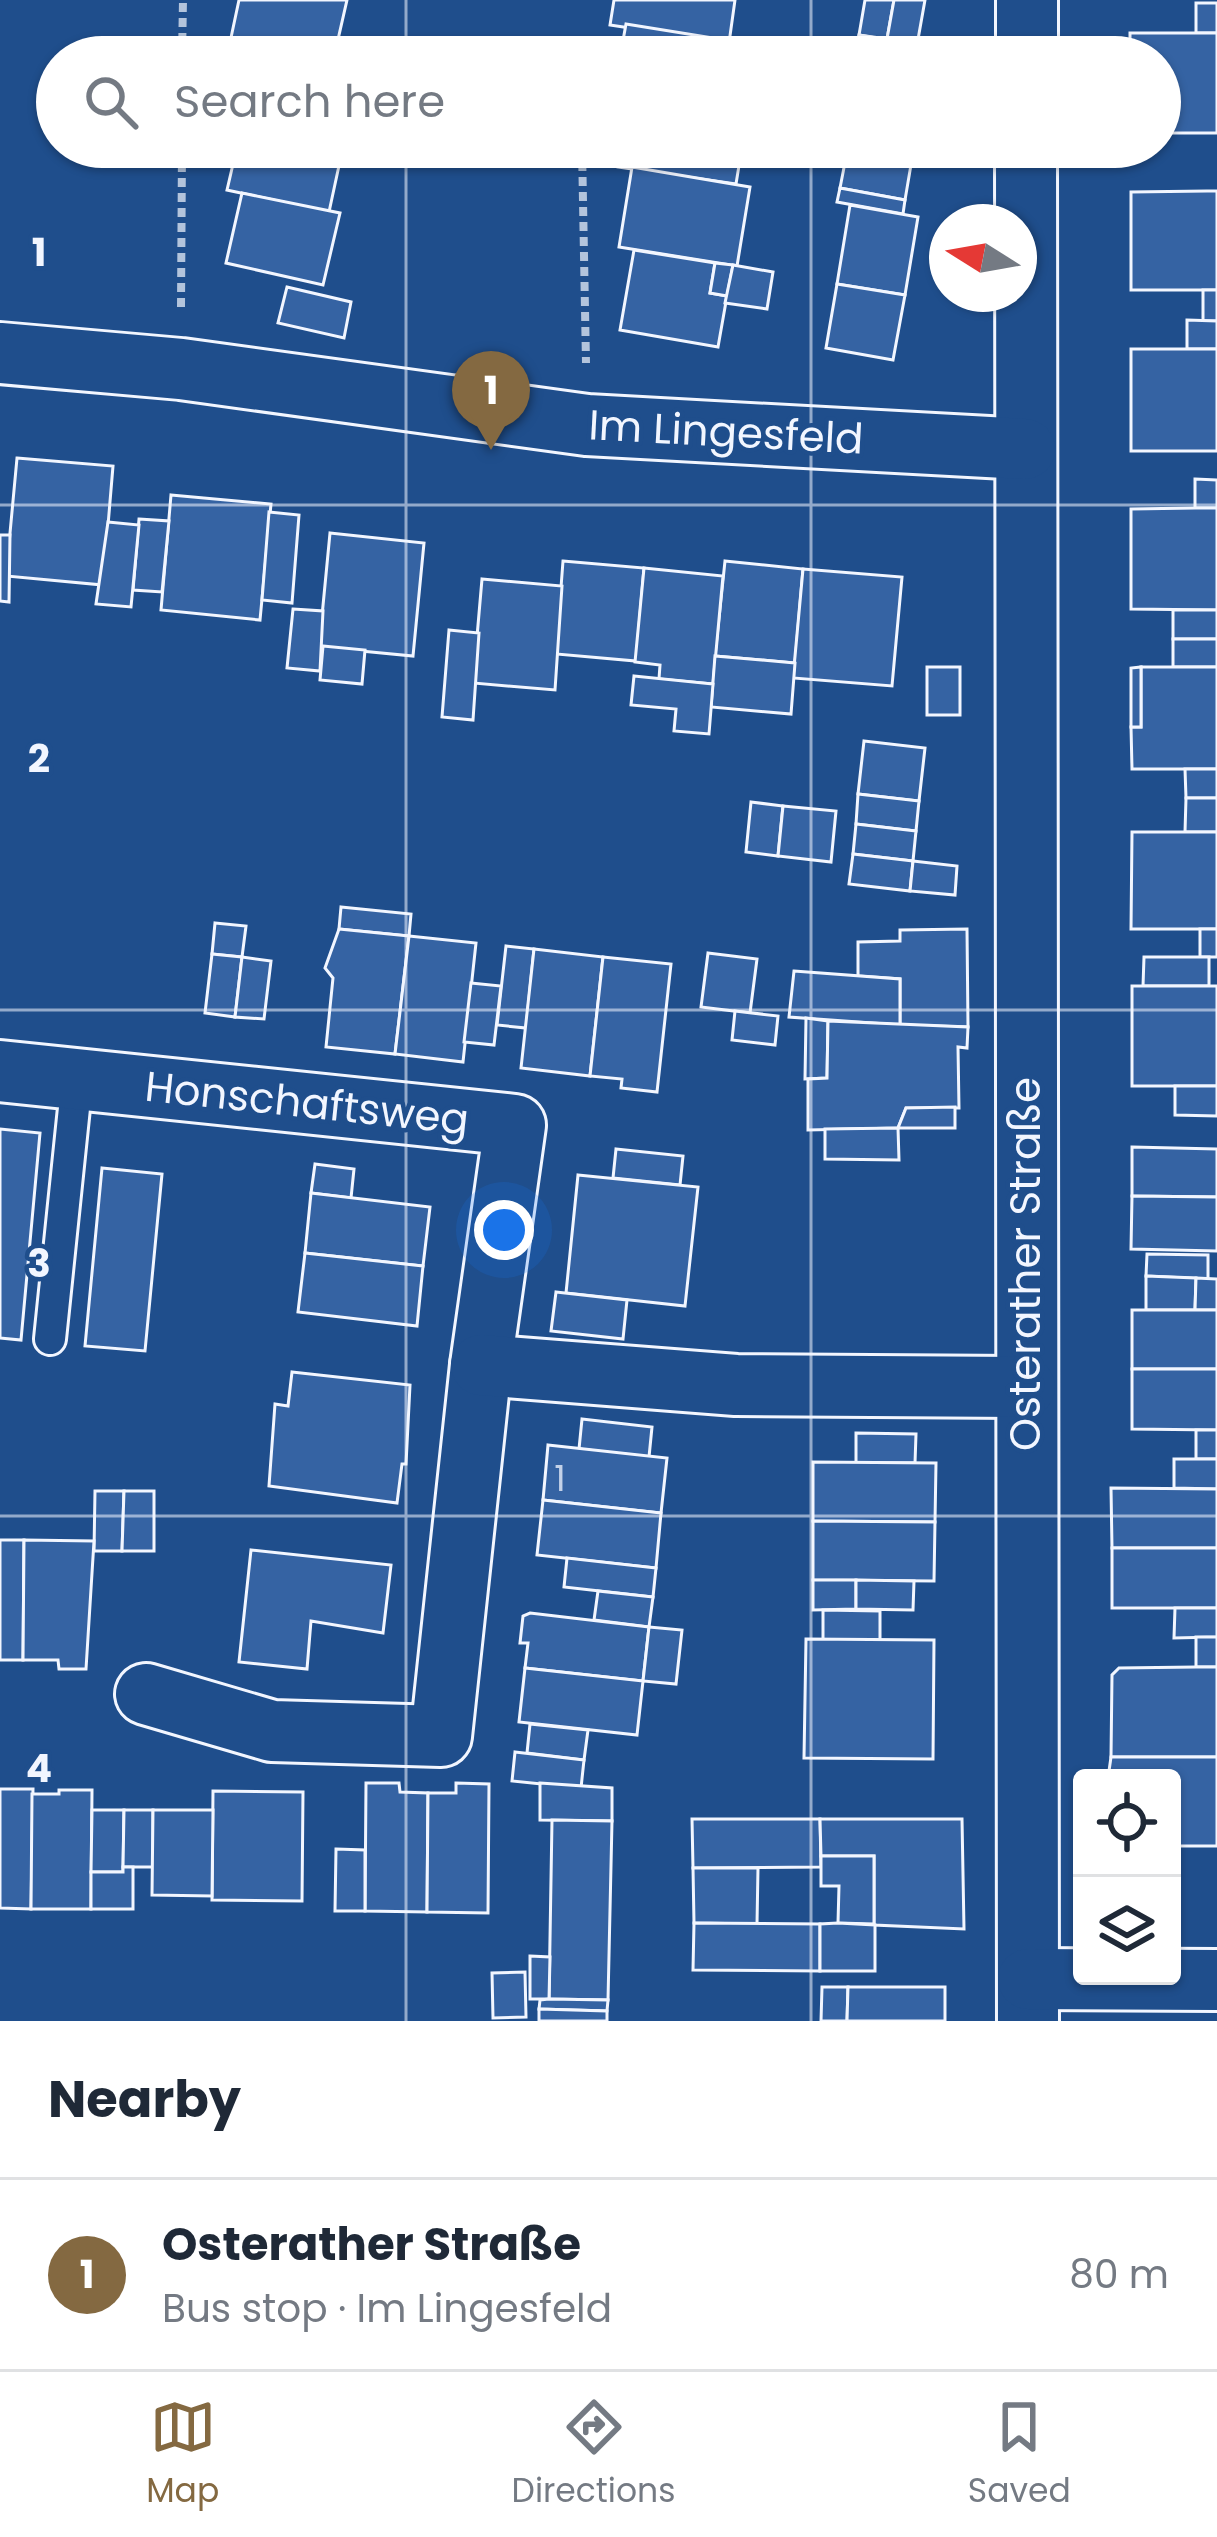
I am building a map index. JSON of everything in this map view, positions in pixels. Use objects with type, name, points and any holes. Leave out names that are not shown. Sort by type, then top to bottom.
[{"type":"street","points":[[1027,0],[1027,36]]},
{"type":"street","name":"Osterather Straße","points":[[1026,168],[1028,2000]]},
{"type":"street","name":"Im Lingesfeld","points":[[0,353],[181,369],[587,425],[1025,448]]},
{"type":"street","name":"Honschaftsweg","points":[[0,1072],[515,1125],[481,1365],[441,1736],[272,1731],[146,1694]]},
{"type":"street","points":[[481,1365],[736,1385],[1025,1387]]},
{"type":"street","points":[[1028,2000],[1217,1980]]},
{"type":"lane","points":[[50,1339],[76,1078]]},
{"type":"path","points":[[182,0],[182,36]]},
{"type":"path","points":[[181,369],[182,168]]},
{"type":"path","points":[[582,168],[587,425]]},
{"type":"building","points":[[239,0],[347,0],[339,36],[231,36]]},
{"type":"building","points":[[614,0],[735,0],[730,36],[683,36],[610,25]]},
{"type":"building","points":[[865,0],[894,0],[888,36],[859,35]]},
{"type":"building","points":[[894,0],[925,0],[919,36],[888,36]]},
{"type":"building","points":[[1196,3],[1217,3],[1217,33],[1196,33]]},
{"type":"building","points":[[626,24],[701,36],[624,36]]},
{"type":"building","points":[[1217,33],[1217,133],[1181,133],[1181,36],[1130,36]]},
{"type":"building","points":[[232,168],[338,168],[329,212],[227,190]]},
{"type":"building","points":[[625,168],[739,168],[736,184]]},
{"type":"building","points":[[632,168],[750,187],[737,266],[619,247]]},
{"type":"building","points":[[844,168],[910,168],[905,200],[840,188]]},
{"type":"building","points":[[840,188],[905,200],[903,214],[837,202]]},
{"type":"building","points":[[1217,191],[1217,290],[1131,290],[1131,192]]},
{"type":"building","points":[[242,193],[340,213],[323,285],[226,263]]},
{"type":"building","points":[[850,205],[918,217],[905,295],[837,284]]},
{"type":"building","points":[[634,250],[715,263],[710,293],[727,296],[718,347],[620,330]]},
{"type":"building","points":[[715,263],[733,265],[727,296],[710,293]]},
{"type":"building","points":[[733,265],[773,272],[767,309],[725,303]]},
{"type":"building","points":[[837,284],[905,295],[893,360],[826,348]]},
{"type":"building","points":[[287,287],[351,302],[344,338],[278,323]]},
{"type":"building","points":[[1203,290],[1217,290],[1217,321],[1203,321]]},
{"type":"building","points":[[1187,320],[1217,321],[1217,349],[1187,349]]},
{"type":"building","points":[[1131,349],[1217,349],[1217,451],[1131,451]]},
{"type":"building","points":[[17,458],[113,466],[103,585],[6,576]]},
{"type":"building","points":[[1195,479],[1217,480],[1217,508],[1195,508]]},
{"type":"building","points":[[171,495],[271,504],[260,620],[161,610]]},
{"type":"building","points":[[1217,508],[1217,610],[1131,609],[1131,509]]},
{"type":"building","points":[[269,512],[299,515],[292,603],[262,600]]},
{"type":"building","points":[[139,519],[169,521],[162,592],[133,590]]},
{"type":"building","points":[[108,522],[139,525],[131,607],[96,604]]},
{"type":"building","points":[[330,533],[424,543],[413,656],[319,647]]},
{"type":"building","points":[[0,535],[10,535],[9,602],[0,601]]},
{"type":"building","points":[[563,561],[644,568],[636,661],[556,654]]},
{"type":"building","points":[[725,561],[803,569],[795,663],[715,656]]},
{"type":"building","points":[[644,568],[723,576],[713,684],[659,679],[660,665],[635,662]]},
{"type":"building","points":[[803,569],[902,577],[892,686],[793,678]]},
{"type":"building","points":[[482,579],[562,586],[555,690],[473,683]]},
{"type":"building","points":[[293,609],[323,611],[320,671],[287,668]]},
{"type":"building","points":[[1173,610],[1217,610],[1217,639],[1173,639]]},
{"type":"building","points":[[449,630],[479,633],[473,720],[442,717]]},
{"type":"building","points":[[1173,639],[1217,639],[1217,667],[1173,667]]},
{"type":"building","points":[[323,646],[365,650],[362,684],[320,680]]},
{"type":"building","points":[[715,656],[795,663],[791,714],[711,707]]},
{"type":"building","points":[[927,667],[960,667],[960,715],[927,715]]},
{"type":"building","points":[[1141,667],[1217,667],[1217,769],[1132,769],[1131,727],[1141,727]]},
{"type":"building","points":[[1141,667],[1141,727],[1131,727],[1131,668]]},
{"type":"building","points":[[634,676],[713,684],[709,734],[674,731],[676,709],[631,705]]},
{"type":"building","points":[[864,741],[925,748],[919,801],[858,794]]},
{"type":"building","points":[[1185,769],[1217,769],[1217,798],[1186,798]]},
{"type":"building","points":[[858,794],[919,801],[916,831],[856,824]]},
{"type":"building","points":[[1186,798],[1217,798],[1217,832],[1185,832]]},
{"type":"building","points":[[751,802],[783,806],[778,856],[746,852]]},
{"type":"building","points":[[783,806],[836,811],[831,862],[778,856]]},
{"type":"building","points":[[856,824],[916,831],[913,861],[853,854]]},
{"type":"building","points":[[1132,832],[1217,832],[1217,929],[1131,929]]},
{"type":"building","points":[[853,854],[913,861],[910,891],[849,884]]},
{"type":"building","points":[[913,861],[957,866],[955,895],[910,891]]},
{"type":"building","points":[[341,907],[411,914],[409,936],[339,929]]},
{"type":"building","points":[[215,923],[246,926],[242,957],[212,954]]},
{"type":"building","points":[[339,929],[409,936],[395,1054],[326,1047],[333,978],[325,968]]},
{"type":"building","points":[[967,929],[968,1027],[900,1025],[900,979],[858,976],[858,942],[900,941],[900,930]]},
{"type":"building","points":[[1200,929],[1217,929],[1217,957],[1200,957]]},
{"type":"building","points":[[409,936],[476,943],[463,1062],[395,1054]]},
{"type":"building","points":[[506,946],[534,949],[526,1028],[497,1025]]},
{"type":"building","points":[[534,949],[603,957],[590,1076],[521,1068]]},
{"type":"building","points":[[708,953],[757,959],[750,1013],[701,1007]]},
{"type":"building","points":[[212,954],[242,957],[235,1017],[205,1013]]},
{"type":"building","points":[[242,957],[271,961],[264,1019],[235,1017]]},
{"type":"building","points":[[603,957],[671,964],[657,1092],[621,1088],[622,1079],[590,1076]]},
{"type":"building","points":[[1144,957],[1209,957],[1209,986],[1143,986]]},
{"type":"building","points":[[794,971],[900,979],[900,1025],[789,1017]]},
{"type":"building","points":[[471,983],[501,986],[494,1045],[464,1042]]},
{"type":"building","points":[[1132,986],[1217,986],[1217,1086],[1132,1086]]},
{"type":"building","points":[[735,1011],[778,1016],[775,1045],[732,1040]]},
{"type":"building","points":[[806,1018],[828,1021],[827,1078],[805,1079]]},
{"type":"building","points":[[828,1021],[968,1027],[967,1048],[958,1047],[959,1108],[906,1108],[898,1128],[808,1130],[808,1079],[827,1078]]},
{"type":"building","points":[[1175,1086],[1217,1086],[1217,1116],[1175,1115]]},
{"type":"building","points":[[955,1107],[955,1128],[898,1128],[906,1108]]},
{"type":"building","points":[[898,1128],[899,1160],[825,1159],[825,1129]]},
{"type":"building","points":[[0,1129],[40,1133],[21,1340],[0,1338]]},
{"type":"building","points":[[1132,1147],[1217,1149],[1217,1197],[1132,1196]]},
{"type":"building","points":[[616,1149],[683,1156],[680,1185],[613,1178]]},
{"type":"building","points":[[315,1164],[354,1169],[351,1198],[311,1193]]},
{"type":"building","points":[[102,1168],[162,1174],[145,1351],[85,1346]]},
{"type":"building","points":[[578,1175],[698,1187],[685,1306],[566,1293]]},
{"type":"building","points":[[311,1193],[430,1207],[423,1266],[305,1253]]},
{"type":"building","points":[[1132,1196],[1217,1197],[1217,1251],[1131,1249]]},
{"type":"building","points":[[305,1253],[423,1266],[417,1326],[298,1312]]},
{"type":"building","points":[[1147,1254],[1208,1255],[1208,1279],[1146,1276]]},
{"type":"building","points":[[1146,1276],[1196,1278],[1195,1310],[1146,1310]]},
{"type":"building","points":[[1196,1278],[1217,1279],[1217,1310],[1195,1310]]},
{"type":"building","points":[[556,1292],[627,1300],[623,1339],[551,1331]]},
{"type":"building","points":[[1132,1310],[1217,1310],[1217,1369],[1132,1369]]},
{"type":"building","points":[[1132,1369],[1217,1369],[1217,1430],[1132,1429]]},
{"type":"building","points":[[292,1372],[410,1385],[406,1464],[402,1464],[397,1503],[269,1486],[275,1404],[288,1406]]},
{"type":"building","points":[[582,1419],[652,1427],[649,1457],[579,1449]]},
{"type":"building","points":[[1196,1430],[1217,1430],[1217,1459],[1196,1459]]},
{"type":"building","points":[[856,1433],[916,1434],[915,1463],[856,1463]]},
{"type":"building","points":[[548,1445],[667,1458],[661,1513],[543,1500]]},
{"type":"building","points":[[1174,1459],[1217,1459],[1217,1489],[1174,1488]]},
{"type":"building","points":[[813,1462],[936,1463],[935,1522],[813,1521]]},
{"type":"building","points":[[1111,1488],[1217,1489],[1217,1548],[1112,1548]]},
{"type":"building","points":[[95,1491],[124,1491],[122,1551],[94,1551]]},
{"type":"building","points":[[124,1491],[154,1491],[154,1551],[122,1551]]},
{"type":"building","points":[[543,1500],[661,1513],[656,1568],[537,1555]]},
{"type":"building","points":[[813,1521],[935,1522],[934,1581],[813,1580]]},
{"type":"building","points":[[0,1540],[24,1540],[23,1660],[0,1660]]},
{"type":"building","points":[[24,1540],[94,1541],[86,1669],[59,1669],[58,1660],[23,1660]]},
{"type":"building","points":[[1112,1548],[1217,1548],[1217,1608],[1112,1608]]},
{"type":"building","points":[[251,1550],[391,1565],[383,1633],[311,1621],[307,1669],[239,1662]]},
{"type":"building","points":[[567,1558],[656,1568],[653,1597],[564,1587]]},
{"type":"building","points":[[813,1580],[856,1580],[856,1609],[813,1610]]},
{"type":"building","points":[[856,1580],[914,1581],[913,1610],[856,1609]]},
{"type":"building","points":[[598,1591],[653,1597],[649,1627],[594,1620]]},
{"type":"building","points":[[1175,1608],[1217,1608],[1217,1637],[1174,1638]]},
{"type":"building","points":[[823,1610],[880,1611],[880,1640],[823,1640]]},
{"type":"building","points":[[523,1616],[649,1627],[643,1681],[525,1668],[528,1643],[520,1643]]},
{"type":"building","points":[[649,1627],[682,1630],[676,1684],[643,1681]]},
{"type":"building","points":[[1196,1637],[1217,1637],[1217,1667],[1196,1667]]},
{"type":"building","points":[[806,1639],[934,1640],[933,1759],[804,1758]]},
{"type":"building","points":[[1217,1667],[1217,1757],[1111,1757],[1112,1675],[1119,1668]]},
{"type":"building","points":[[525,1668],[643,1681],[637,1735],[519,1722]]},
{"type":"building","points":[[530,1724],[588,1730],[584,1760],[527,1753]]},
{"type":"building","points":[[515,1752],[584,1760],[581,1788],[512,1781]]},
{"type":"building","points":[[1111,1757],[1217,1757],[1217,1846],[1181,1846],[1181,1769],[1109,1769]]},
{"type":"building","points":[[366,1783],[399,1783],[400,1792],[428,1793],[427,1912],[365,1911]]},
{"type":"building","points":[[456,1783],[489,1784],[488,1913],[427,1912],[428,1793],[456,1793]]},
{"type":"building","points":[[540,1783],[612,1788],[612,1821],[540,1820]]},
{"type":"building","points":[[0,1789],[33,1789],[31,1909],[0,1908]]},
{"type":"building","points":[[59,1790],[92,1790],[91,1909],[31,1909],[32,1794],[59,1794]]},
{"type":"building","points":[[213,1791],[303,1792],[302,1901],[212,1900]]},
{"type":"building","points":[[92,1810],[124,1810],[123,1872],[91,1872]]},
{"type":"building","points":[[124,1810],[153,1810],[153,1867],[123,1867]]},
{"type":"building","points":[[153,1810],[213,1810],[212,1896],[152,1895]]},
{"type":"building","points":[[692,1819],[820,1819],[821,1867],[693,1868]]},
{"type":"building","points":[[820,1819],[962,1819],[964,1929],[874,1925],[874,1856],[821,1856]]},
{"type":"building","points":[[552,1820],[612,1821],[608,2000],[549,1999]]},
{"type":"building","points":[[336,1849],[365,1850],[365,1911],[335,1911]]},
{"type":"building","points":[[821,1856],[874,1856],[874,1924],[838,1923],[839,1886],[821,1886]]},
{"type":"building","points":[[123,1867],[133,1867],[133,1909],[91,1909],[91,1872],[123,1872]]},
{"type":"building","points":[[693,1868],[758,1868],[757,1924],[694,1923]]},
{"type":"building","points":[[694,1923],[820,1924],[820,1971],[693,1970]]},
{"type":"building","points":[[820,1924],[875,1925],[875,1971],[820,1971]]},
{"type":"building","points":[[530,1956],[550,1957],[549,1999],[530,1999]]},
{"type":"building","points":[[525,1972],[526,2017],[493,2018],[492,1973]]},
{"type":"building","points":[[822,1987],[848,1987],[847,2021],[821,2021]]},
{"type":"building","points":[[848,1987],[945,1987],[945,2021],[847,2021]]},
{"type":"building","points":[[540,2000],[608,2000],[607,2011],[539,2009]]},
{"type":"building","points":[[539,2009],[607,2011],[607,2021],[539,2021]]},
{"type":"place","name":"Osterather Straße","points":[[491,450]]}]
